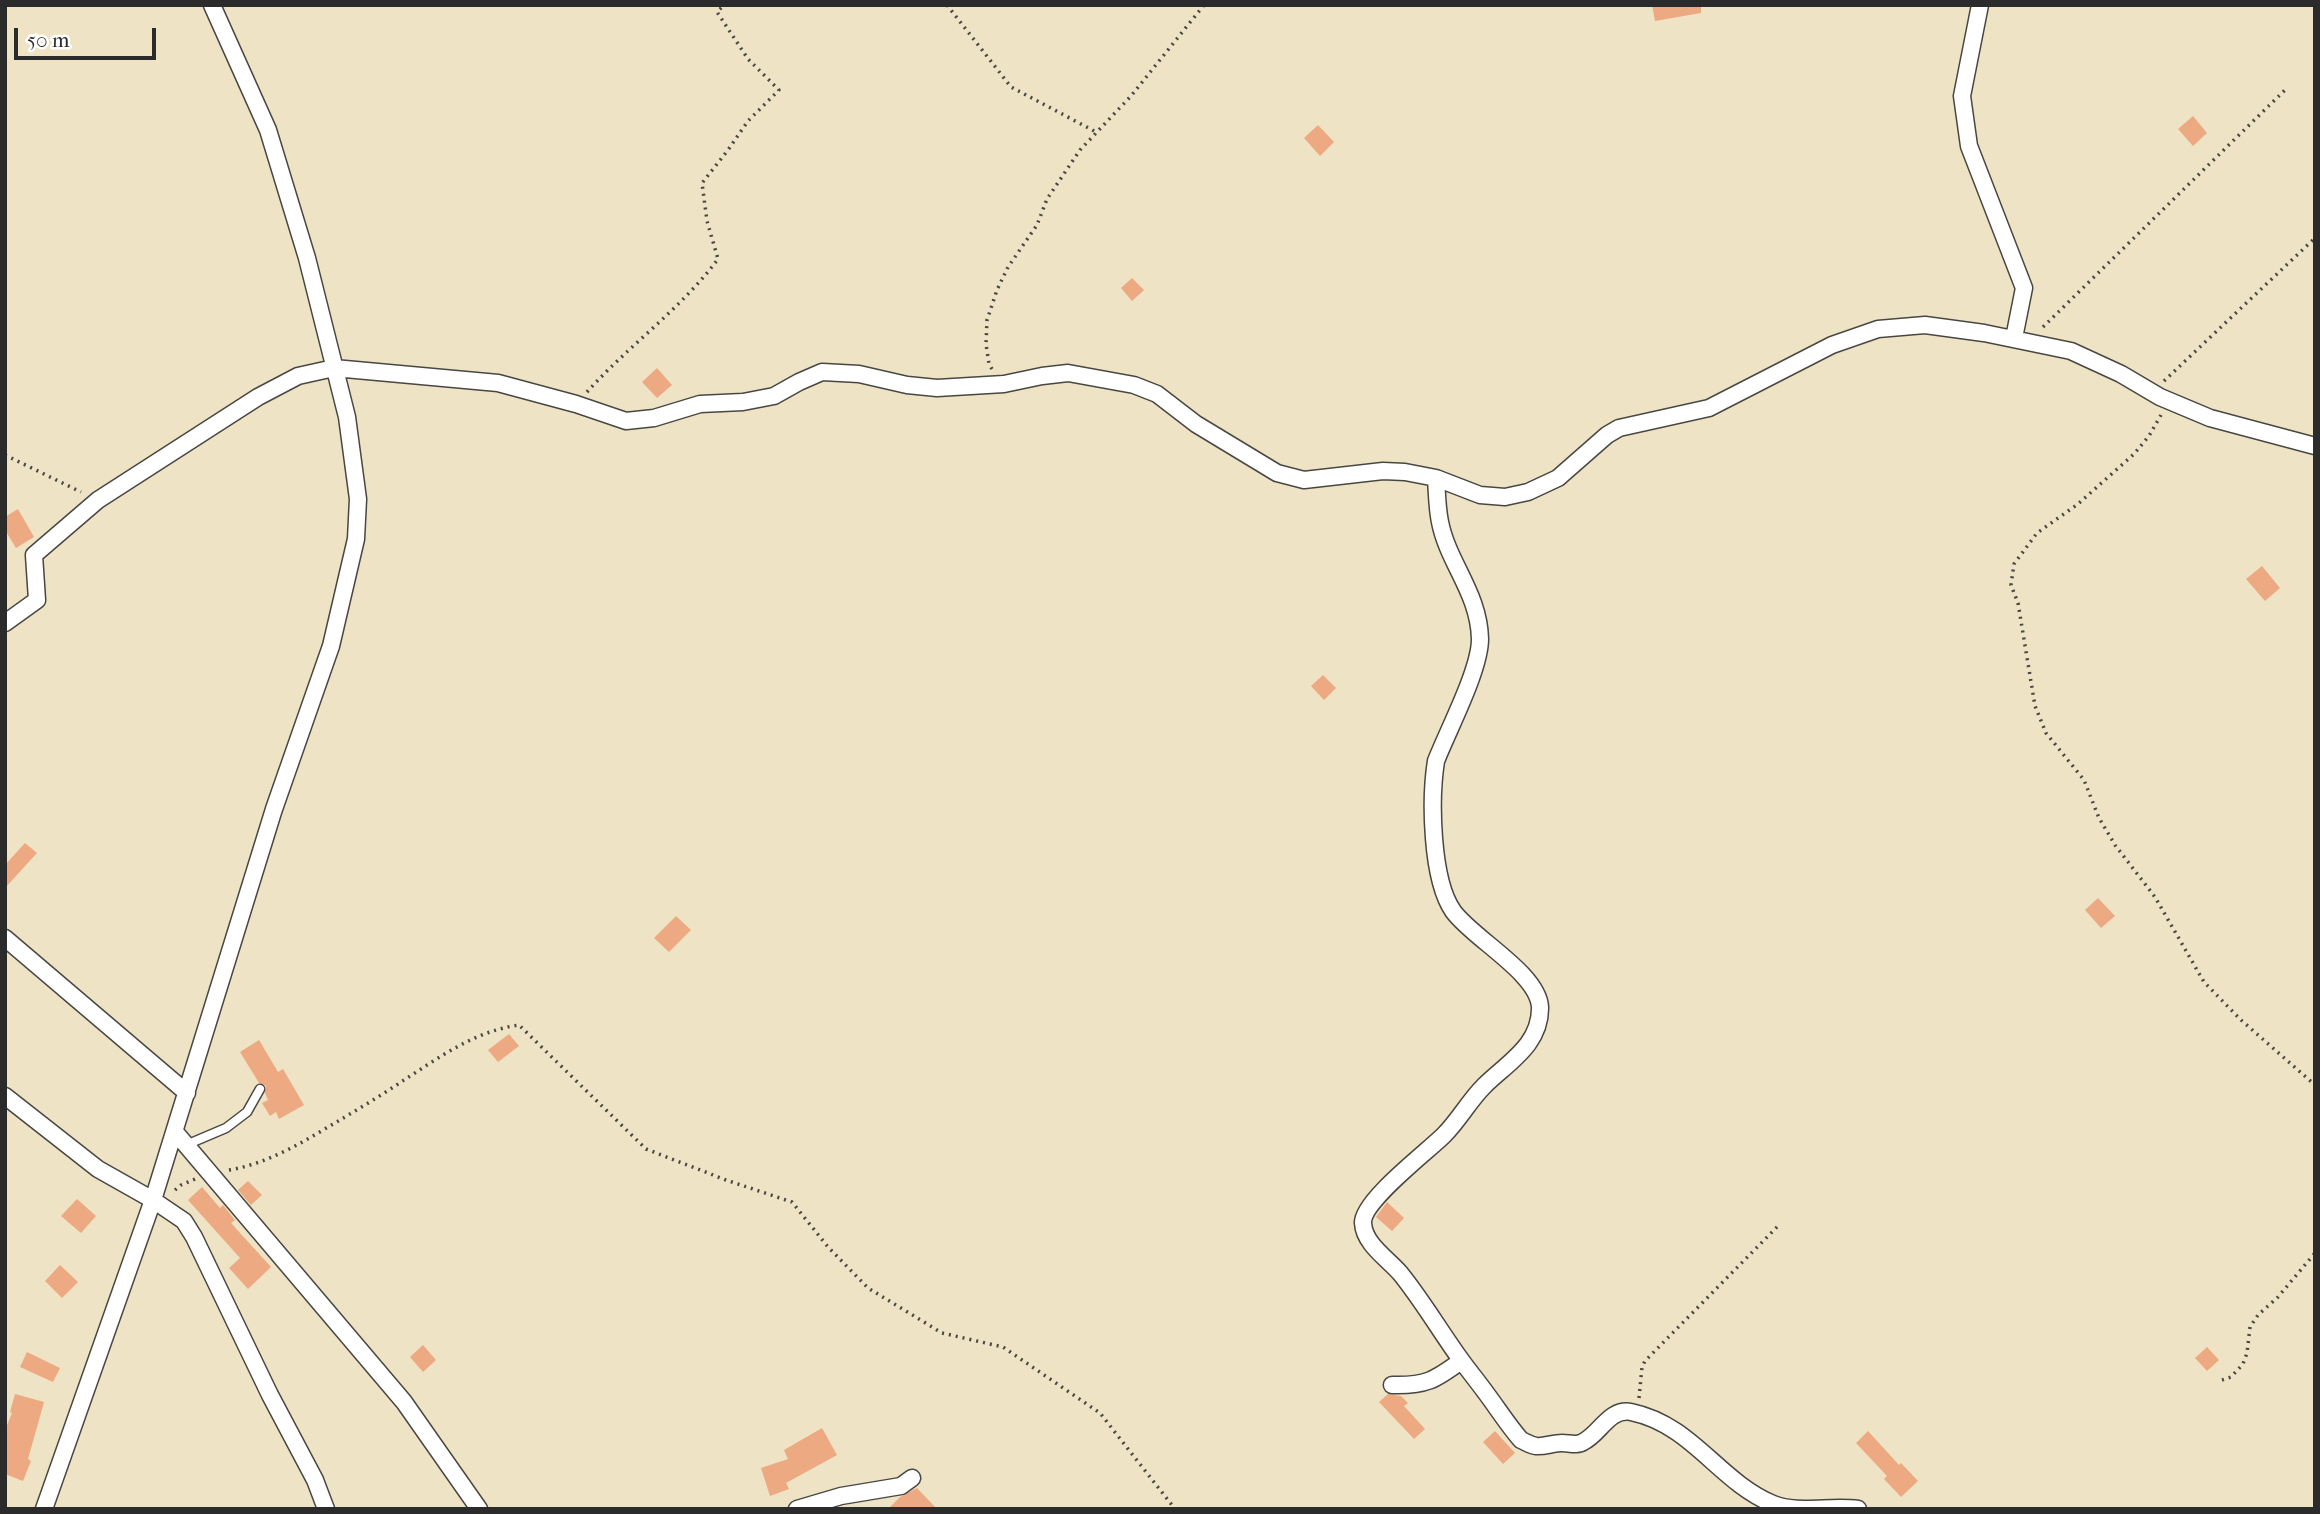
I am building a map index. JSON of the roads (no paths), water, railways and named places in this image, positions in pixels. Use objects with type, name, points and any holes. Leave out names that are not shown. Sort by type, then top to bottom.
[{"type":"street","points":[[44,1509],[159,1203],[175,1132],[274,809],[331,646],[356,539],[358,499],[347,417],[307,258],[268,130],[212,5]]},
{"type":"street","points":[[1980,5],[1962,96],[1969,146],[2024,288],[2022,339]]},
{"type":"street","points":[[5,623],[37,600],[34,555],[98,500],[258,397],[298,376],[334,368],[498,383],[626,421],[654,418],[700,404],[743,402],[774,396],[822,372],[859,374],[907,385],[937,388],[1004,384],[1068,373],[1134,385],[1157,394],[1196,424],[1277,473],[1304,480],[1383,471],[1405,472],[1436,478],[1480,495],[1505,496],[1528,492],[1558,478],[1607,435],[1619,428],[1709,408],[1832,345],[1878,329],[1925,325],[2022,339],[2071,351],[2121,374],[2159,396],[2224,423],[2315,446]]},
{"type":"street","points":[[1436,478],[1440,523],[1471,594],[1480,639],[1475,666],[1436,761],[1433,777],[1433,821],[1438,875],[1451,908],[1464,925],[1515,968],[1532,988],[1540,1006],[1532,1040],[1524,1051],[1483,1087],[1445,1134],[1381,1193],[1365,1213],[1365,1232],[1374,1247],[1400,1274],[1521,1440],[1532,1446],[1583,1442],[1615,1414],[1625,1411],[1660,1421],[1673,1428],[1727,1475],[1773,1504],[1790,1508],[1858,1509]]},
{"type":"street","points":[[5,938],[187,1093]]},
{"type":"street","points":[[5,1096],[98,1169],[159,1203],[184,1222],[194,1237],[270,1395],[315,1480],[326,1509]]},
{"type":"street","points":[[175,1132],[404,1402],[479,1509]]},
{"type":"street","points":[[1392,1385],[1415,1386],[1437,1379],[1461,1361]]},
{"type":"street","points":[[797,1509],[841,1496],[901,1486],[912,1478]]},
{"type":"lane","points":[[186,1145],[226,1128],[247,1112],[260,1089]]}]
